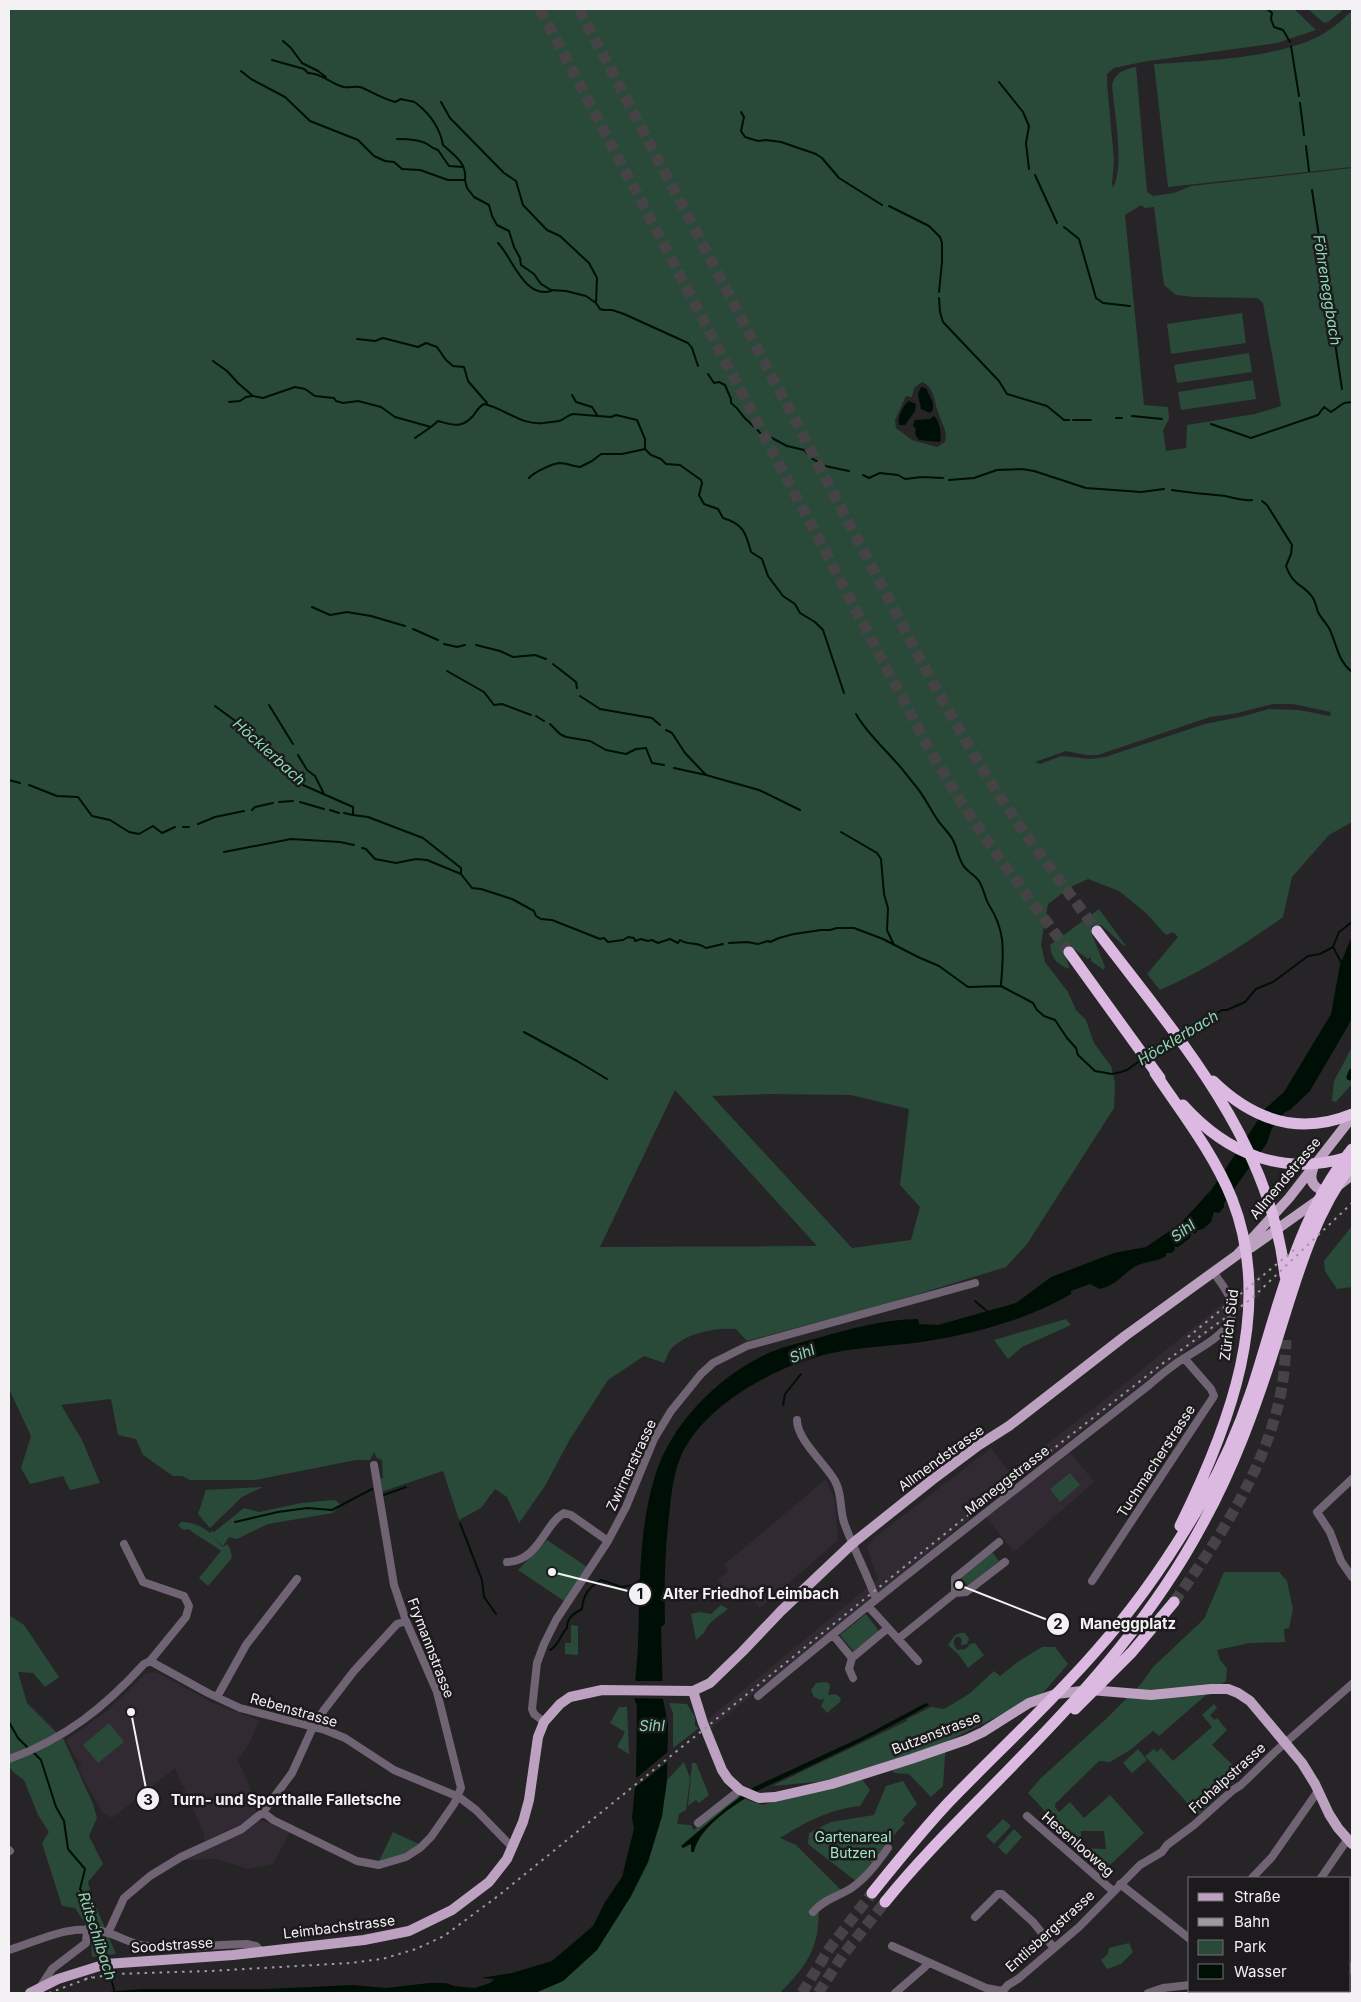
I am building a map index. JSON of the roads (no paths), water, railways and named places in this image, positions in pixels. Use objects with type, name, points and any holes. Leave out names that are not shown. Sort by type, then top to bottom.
[{"type":"highway","points":[[1097,931],[1196,1062],[1246,1142],[1270,1203],[1280,1240],[1286,1288],[1286,1340]]},
{"type":"highway","points":[[1069,952],[1155,1073],[1203,1126],[1222,1140],[1243,1152],[1262,1159],[1297,1164],[1318,1163],[1352,1156]]},
{"type":"highway","points":[[1196,1062],[1234,1100],[1265,1117],[1286,1123],[1310,1124],[1331,1122],[1352,1115]]},
{"type":"highway","name":"Zürich Süd","points":[[1148,1585],[1187,1512],[1213,1453],[1233,1394],[1245,1342],[1249,1287],[1246,1251],[1238,1216],[1224,1182],[1206,1150],[1155,1073]]},
{"type":"highway","points":[[872,1893],[944,1807],[1068,1682],[1096,1651],[1148,1585],[1191,1521],[1238,1439],[1251,1391],[1294,1255],[1312,1212],[1326,1187],[1352,1149]]},
{"type":"highway","points":[[1020,1758],[1106,1664],[1154,1604],[1203,1524],[1261,1388],[1306,1249],[1329,1200],[1352,1164]]},
{"type":"highway","points":[[885,1902],[956,1822],[1020,1758],[1111,1674],[1174,1602]]},
{"type":"main road","name":"Allmendstrasse","points":[[1237,1255],[1283,1205],[1352,1115]]},
{"type":"main road","points":[[1313,1168],[1311,1175],[1312,1184],[1328,1192]]},
{"type":"main road","name":"Allmendstrasse","points":[[693,1691],[717,1677],[781,1611],[853,1543],[932,1480],[979,1445],[1009,1426],[1125,1336],[1213,1272],[1352,1175]]},
{"type":"main road","name":"Butzenstrasse","points":[[745,1792],[759,1798],[775,1797],[852,1778],[966,1740],[983,1732],[1029,1703],[1056,1694],[1090,1690],[1157,1695],[1211,1688],[1228,1689],[1250,1701],[1302,1763],[1329,1814],[1350,1842]]},
{"type":"main road","name":"Leimbachstrasse","points":[[261,1951],[364,1940],[409,1931],[452,1910],[489,1882],[504,1864],[523,1822],[529,1800],[538,1737],[544,1722],[551,1713],[570,1697],[602,1690],[693,1691]]},
{"type":"main road","points":[[693,1691],[703,1723],[722,1770],[728,1779],[745,1792]]},
{"type":"main road","name":"Soodstrasse","points":[[30,1993],[41,1986],[74,1973],[109,1964],[233,1955],[261,1951]]},
{"type":"street","name":"Maneggstrasse","points":[[758,1696],[979,1516],[1184,1358],[1221,1333],[1231,1318],[1230,1297],[1213,1272]]},
{"type":"street","name":"Zwirnerstrasse","points":[[544,1722],[534,1714],[532,1708],[539,1656],[556,1620],[608,1540],[626,1508],[654,1439],[689,1387],[713,1363],[747,1346],[975,1283]]},
{"type":"street","name":"Tuchmacherstrasse","points":[[1092,1581],[1214,1396],[1211,1389],[1184,1358]]},
{"type":"street","points":[[797,1420],[802,1437],[837,1485],[844,1525],[876,1599]]},
{"type":"street","name":"Frymannstrasse","points":[[374,1465],[394,1585],[406,1621],[432,1676],[437,1692],[461,1788],[459,1797]]},
{"type":"street","points":[[1352,1479],[1317,1512],[1330,1532],[1341,1561],[1352,1577]]},
{"type":"street","points":[[508,1562],[517,1562],[538,1544],[556,1518],[564,1513],[571,1515],[608,1540]]},
{"type":"street","points":[[955,1593],[955,1578],[998,1542]]},
{"type":"street","points":[[11,1758],[57,1737],[97,1711],[120,1691],[144,1664],[150,1661],[186,1617],[189,1606],[188,1601],[180,1594],[142,1582],[124,1544]]},
{"type":"street","points":[[898,1639],[955,1593],[966,1592],[1005,1562]]},
{"type":"street","points":[[217,1697],[246,1645],[297,1579]]},
{"type":"street","points":[[868,1606],[918,1661]]},
{"type":"street","points":[[105,1932],[124,1898],[150,1876],[181,1857],[242,1829],[263,1812],[292,1773],[313,1727],[324,1710],[354,1671],[398,1624],[406,1621]]},
{"type":"street","points":[[853,1678],[848,1669],[852,1658],[888,1628]]},
{"type":"street","points":[[833,1635],[852,1658]]},
{"type":"street","name":"Rebenstrasse","points":[[150,1661],[217,1697],[258,1714],[313,1727],[345,1738],[394,1770],[459,1797]]},
{"type":"street","name":"Frohalpstrasse","points":[[1116,1888],[1140,1865],[1162,1852],[1167,1845],[1194,1825],[1247,1780],[1257,1768],[1352,1684]]},
{"type":"street","points":[[1253,1877],[1272,1857],[1318,1791]]},
{"type":"street","points":[[698,1823],[745,1792]]},
{"type":"street","points":[[263,1812],[273,1820],[357,1861],[379,1864],[406,1857],[420,1848],[431,1838],[459,1797],[476,1810],[512,1847]]},
{"type":"street","name":"Hesenlooweg","points":[[1027,1816],[1116,1888],[1188,1936]]},
{"type":"street","points":[[1323,1877],[1350,1842]]},
{"type":"street","points":[[813,1912],[820,1904],[854,1886],[872,1869],[888,1848]]},
{"type":"street","name":"Entlisbergstrasse","points":[[1001,1992],[1078,1927],[1116,1888]]},
{"type":"street","points":[[975,1917],[998,1894],[1002,1894],[1033,1922],[1054,1948]]},
{"type":"street","points":[[41,1986],[50,1971],[86,1943],[90,1930]]},
{"type":"street","name":"Leimbachstrasse","points":[[9,1950],[55,1933],[90,1930],[105,1932],[148,1946],[247,1944],[256,1946],[261,1951]]},
{"type":"street","points":[[892,1946],[986,1988],[1001,1992]]},
{"type":"street","points":[[895,1993],[928,1962]]},
{"type":"street","points":[[1148,1993],[1163,1988],[1188,1985]]},
{"type":"water","points":[[921,387],[926,388],[933,403],[933,410],[930,413],[921,409],[918,394]]},
{"type":"water","points":[[909,401],[916,404],[915,411],[905,425],[899,425],[901,412]]},
{"type":"water","points":[[934,416],[940,428],[940,442],[919,440],[915,434],[916,429],[913,426],[915,420],[930,419]]},
{"type":"water","name":"Sihl","points":[[1352,936],[1352,1019],[1310,1091],[1284,1113],[1272,1128],[1267,1143],[1224,1203],[1224,1207],[1219,1213],[1214,1212],[1211,1222],[1203,1229],[1198,1230],[1195,1234],[1192,1231],[1190,1238],[1178,1247],[1174,1247],[1175,1250],[1171,1253],[1166,1253],[1166,1256],[1136,1266],[1112,1285],[1100,1289],[1090,1284],[1071,1291],[1071,1294],[1038,1311],[1002,1324],[928,1341],[837,1352],[793,1365],[770,1375],[726,1402],[707,1419],[692,1437],[681,1456],[675,1475],[667,1537],[665,1624],[661,1627],[663,1699],[668,1724],[667,1780],[662,1816],[648,1862],[631,1896],[597,1950],[563,1981],[535,1993],[107,1993],[143,1989],[268,1989],[352,1985],[386,1988],[429,1983],[446,1983],[454,1986],[475,1988],[490,1983],[494,1979],[481,1978],[512,1973],[552,1961],[593,1926],[605,1902],[622,1877],[634,1829],[632,1818],[636,1778],[637,1706],[634,1698],[645,1518],[649,1497],[662,1456],[685,1419],[716,1387],[752,1361],[771,1352],[867,1325],[905,1319],[918,1319],[919,1324],[938,1325],[1016,1303],[1051,1277],[1114,1253],[1146,1247],[1180,1224],[1212,1189],[1266,1108],[1284,1092],[1331,1014],[1340,965]]},
{"type":"water","points":[[926,1703],[929,1705],[887,1728],[759,1790],[740,1802],[711,1824],[697,1842],[694,1852],[691,1852],[691,1844],[683,1848],[681,1846],[752,1788],[862,1737]]},
{"type":"waterway","name":"Föhreneggbach","points":[[1267,9],[1272,13],[1271,19],[1274,27],[1283,30],[1290,42]]},
{"type":"waterway","points":[[283,41],[302,63],[326,77]]},
{"type":"waterway","name":"Föhreneggbach","points":[[1291,46],[1299,96]]},
{"type":"waterway","points":[[272,60],[304,69],[308,73],[313,73],[344,87],[361,87],[395,102],[401,99],[413,101],[434,122],[443,145],[462,164],[465,179]]},
{"type":"waterway","points":[[241,71],[251,79],[285,97],[310,121],[358,140],[374,156],[385,161],[394,162],[402,169],[420,170],[448,180],[465,180],[467,188],[474,197],[489,205],[497,225],[509,231],[521,265],[534,274],[541,284],[551,290],[566,291],[586,296],[596,303],[600,309],[624,314],[688,343],[692,348],[698,366]]},
{"type":"waterway","points":[[999,82],[1023,112],[1029,126],[1026,143],[1029,169]]},
{"type":"waterway","points":[[441,102],[450,118],[504,173],[516,181],[523,205],[547,230],[560,236],[589,263],[597,278],[596,303]]},
{"type":"waterway","name":"Föhreneggbach","points":[[1300,103],[1304,135]]},
{"type":"waterway","points":[[741,112],[744,117],[741,131],[745,137],[758,141],[781,142],[816,154],[822,158],[839,178],[882,205]]},
{"type":"waterway","points":[[397,139],[424,142],[438,150],[449,166],[463,167]]},
{"type":"waterway","name":"Föhreneggbach","points":[[1306,146],[1309,171]]},
{"type":"waterway","points":[[1035,175],[1057,223]]},
{"type":"waterway","name":"Föhreneggbach","points":[[1312,190],[1342,389]]},
{"type":"waterway","points":[[889,206],[929,226],[940,237],[942,243],[942,262],[939,292]]},
{"type":"waterway","points":[[1064,227],[1079,239],[1096,298],[1103,303],[1130,306]]},
{"type":"waterway","points":[[498,243],[526,283],[533,289],[542,292],[551,291]]},
{"type":"waterway","points":[[939,298],[943,322],[999,381],[1007,394],[1047,406],[1064,420],[1069,420]]},
{"type":"waterway","points":[[357,339],[375,341],[383,338],[418,347],[426,343],[437,347],[453,366],[464,367],[468,381],[487,403]]},
{"type":"waterway","points":[[213,361],[227,371],[253,396],[263,398],[295,387],[305,389],[315,396],[334,398],[336,401],[343,403],[358,401],[381,407],[395,417],[431,427],[438,421],[453,425],[465,423],[484,404],[528,422],[536,423],[559,421],[573,414],[611,417],[616,415],[637,420],[645,439],[645,449],[666,464],[680,465],[701,480],[699,495],[704,504],[718,509],[723,518],[736,523],[743,530],[751,552],[762,559],[768,576],[783,596],[795,604],[800,613],[815,622],[823,630],[844,693]]},
{"type":"waterway","points":[[708,374],[714,383],[719,382],[725,385],[731,403],[763,436],[772,438],[787,446],[804,450],[811,458],[825,466],[849,471]]},
{"type":"waterway","points":[[572,395],[576,402],[592,407],[597,415]]},
{"type":"waterway","points":[[229,402],[240,401],[252,396]]},
{"type":"waterway","points":[[1211,424],[1251,438],[1318,415],[1324,407],[1331,412],[1344,403],[1352,402]]},
{"type":"waterway","points":[[1132,416],[1162,419]]},
{"type":"waterway","points":[[1116,418],[1122,418]]},
{"type":"waterway","points":[[1073,420],[1091,420]]},
{"type":"waterway","points":[[415,438],[431,427]]},
{"type":"waterway","points":[[529,478],[539,471],[559,463],[580,467],[601,454],[622,454],[645,449]]},
{"type":"waterway","points":[[949,480],[974,478],[997,470],[1022,469],[1086,488],[1141,492],[1164,489]]},
{"type":"waterway","points":[[863,475],[869,478],[880,473],[898,475],[905,479],[922,477],[943,478]]},
{"type":"waterway","points":[[1172,490],[1252,500]]},
{"type":"waterway","points":[[1262,501],[1267,505],[1292,545],[1291,554],[1286,566],[1289,573],[1295,582],[1313,598],[1318,612],[1329,628],[1340,657],[1352,672]]},
{"type":"waterway","points":[[312,607],[330,615],[347,612],[371,616],[405,626]]},
{"type":"waterway","points":[[413,629],[438,640]]},
{"type":"waterway","points":[[444,644],[457,647],[465,645]]},
{"type":"waterway","points":[[476,645],[500,651],[513,657],[535,655],[546,659]]},
{"type":"waterway","points":[[553,664],[576,682],[577,688]]},
{"type":"waterway","points":[[447,671],[484,692],[494,705],[502,704],[531,715]]},
{"type":"waterway","points":[[580,696],[600,709],[652,718],[660,725]]},
{"type":"waterway","name":"Höcklerbach","points":[[269,705],[293,744]]},
{"type":"waterway","name":"Höcklerbach","points":[[215,706],[253,734],[281,765],[303,785],[353,807],[353,815],[368,817],[423,838],[461,868],[461,874]]},
{"type":"waterway","points":[[856,714],[869,733],[920,792],[953,840],[964,867],[981,884],[1001,934],[1003,953],[1001,985]]},
{"type":"waterway","points":[[536,716],[544,721]]},
{"type":"waterway","points":[[550,724],[566,737],[590,741],[606,750],[626,754],[636,749],[646,748],[652,763],[664,765]]},
{"type":"waterway","points":[[666,730],[672,733],[685,753],[706,775],[759,790],[800,810]]},
{"type":"waterway","name":"Höcklerbach","points":[[298,755],[307,770],[315,776],[324,794]]},
{"type":"waterway","points":[[674,768],[706,775]]},
{"type":"waterway","name":"Höcklerbach","points":[[9,780],[20,783]]},
{"type":"waterway","name":"Höcklerbach","points":[[29,785],[57,796],[78,797],[92,816],[110,820],[129,832],[139,834],[153,826],[162,833],[175,827]]},
{"type":"waterway","name":"Höcklerbach","points":[[279,802],[293,801]]},
{"type":"waterway","name":"Höcklerbach","points":[[300,802],[324,809]]},
{"type":"waterway","name":"Höcklerbach","points":[[252,810],[255,807],[273,803]]},
{"type":"waterway","name":"Höcklerbach","points":[[330,810],[339,813]]},
{"type":"waterway","name":"Höcklerbach","points":[[198,824],[215,817],[244,811]]},
{"type":"waterway","name":"Höcklerbach","points":[[344,813],[353,815]]},
{"type":"waterway","name":"Höcklerbach","points":[[183,827],[189,827]]},
{"type":"waterway","points":[[841,832],[877,853],[881,859],[884,894],[888,908],[887,930],[894,945]]},
{"type":"waterway","name":"Höcklerbach","points":[[224,852],[291,839],[340,842],[354,845]]},
{"type":"waterway","name":"Höcklerbach","points":[[362,848],[366,849],[375,859],[396,863],[416,859],[427,860],[461,874],[472,888],[512,899],[534,911],[536,916],[541,919],[552,920],[600,939],[604,938],[608,942],[623,940],[628,937],[634,938],[635,941],[641,939],[652,940],[658,943],[670,939],[678,943],[680,940],[706,948],[723,944]]},
{"type":"waterway","name":"Höcklerbach","points":[[1333,947],[1339,932],[1352,922]]},
{"type":"waterway","name":"Höcklerbach","points":[[729,943],[747,942],[758,944],[794,934],[837,928],[854,928],[883,939],[939,966],[968,987],[1001,986],[1033,1003],[1044,1016],[1055,1020],[1076,1048],[1078,1055],[1095,1071],[1112,1074],[1121,1072],[1141,1060]]},
{"type":"waterway","name":"Höcklerbach","points":[[1181,1034],[1222,1010],[1227,1010],[1245,1002],[1256,989],[1273,982],[1308,956],[1320,954],[1333,947],[1341,962],[1343,962]]},
{"type":"waterway","points":[[524,1032],[607,1079]]},
{"type":"waterway","name":"Höcklerbach","points":[[1149,1056],[1159,1053],[1174,1040]]},
{"type":"waterway","points":[[1350,1077],[1352,1072]]},
{"type":"waterway","points":[[975,1301],[988,1312]]},
{"type":"waterway","points":[[783,1405],[785,1394],[801,1374]]},
{"type":"waterway","points":[[384,1495],[406,1487]]},
{"type":"waterway","points":[[235,1522],[278,1512],[307,1508],[332,1510],[372,1489]]},
{"type":"waterway","points":[[460,1523],[482,1580],[484,1597],[496,1614]]},
{"type":"waterway","points":[[550,1650],[555,1646],[567,1628],[568,1621],[576,1612],[582,1609],[585,1596],[593,1586],[601,1580],[622,1587],[632,1585],[640,1580]]},
{"type":"waterway","name":"Rütschlibach","points":[[9,1722],[18,1738],[28,1748]]},
{"type":"waterway","name":"Rütschlibach","points":[[34,1753],[41,1760],[56,1807],[64,1821],[68,1849],[85,1869],[80,1889],[92,1908],[97,1927]]},
{"type":"waterway","name":"Rütschlibach","points":[[99,1934],[107,1961]]},
{"type":"waterway","name":"Rütschlibach","points":[[108,1968],[115,1993]]},
{"type":"tunnel","points":[[540,9],[927,745],[959,799],[994,851],[1069,952]]},
{"type":"tunnel","points":[[579,9],[926,670],[1005,805],[1097,931]]},
{"type":"tunnel","points":[[1174,1602],[1206,1556],[1236,1506],[1262,1454],[1272,1428],[1281,1393],[1286,1340]]},
{"type":"tunnel","points":[[802,1993],[829,1949],[872,1893]]},
{"type":"tunnel","points":[[818,1993],[843,1955],[885,1902]]},
{"type":"railway","points":[[85,1979],[114,1974],[350,1963],[382,1959],[416,1949],[444,1936],[498,1896],[962,1520],[1162,1364],[1251,1299],[1352,1203]]},
{"type":"railway","points":[[1188,1337],[1294,1250]]},
{"type":"railway","points":[[49,1993],[92,1977]]},
{"type":"place","name":"Alter Friedhof Leimbach","points":[[552,1572]]},
{"type":"place","name":"Maneggplatz","points":[[959,1585]]},
{"type":"place","name":"Turn- und Sporthalle Falletsche","points":[[131,1712]]},
{"type":"park label","name":"Gartenareal Butzen","points":[[853,1845]]}]
